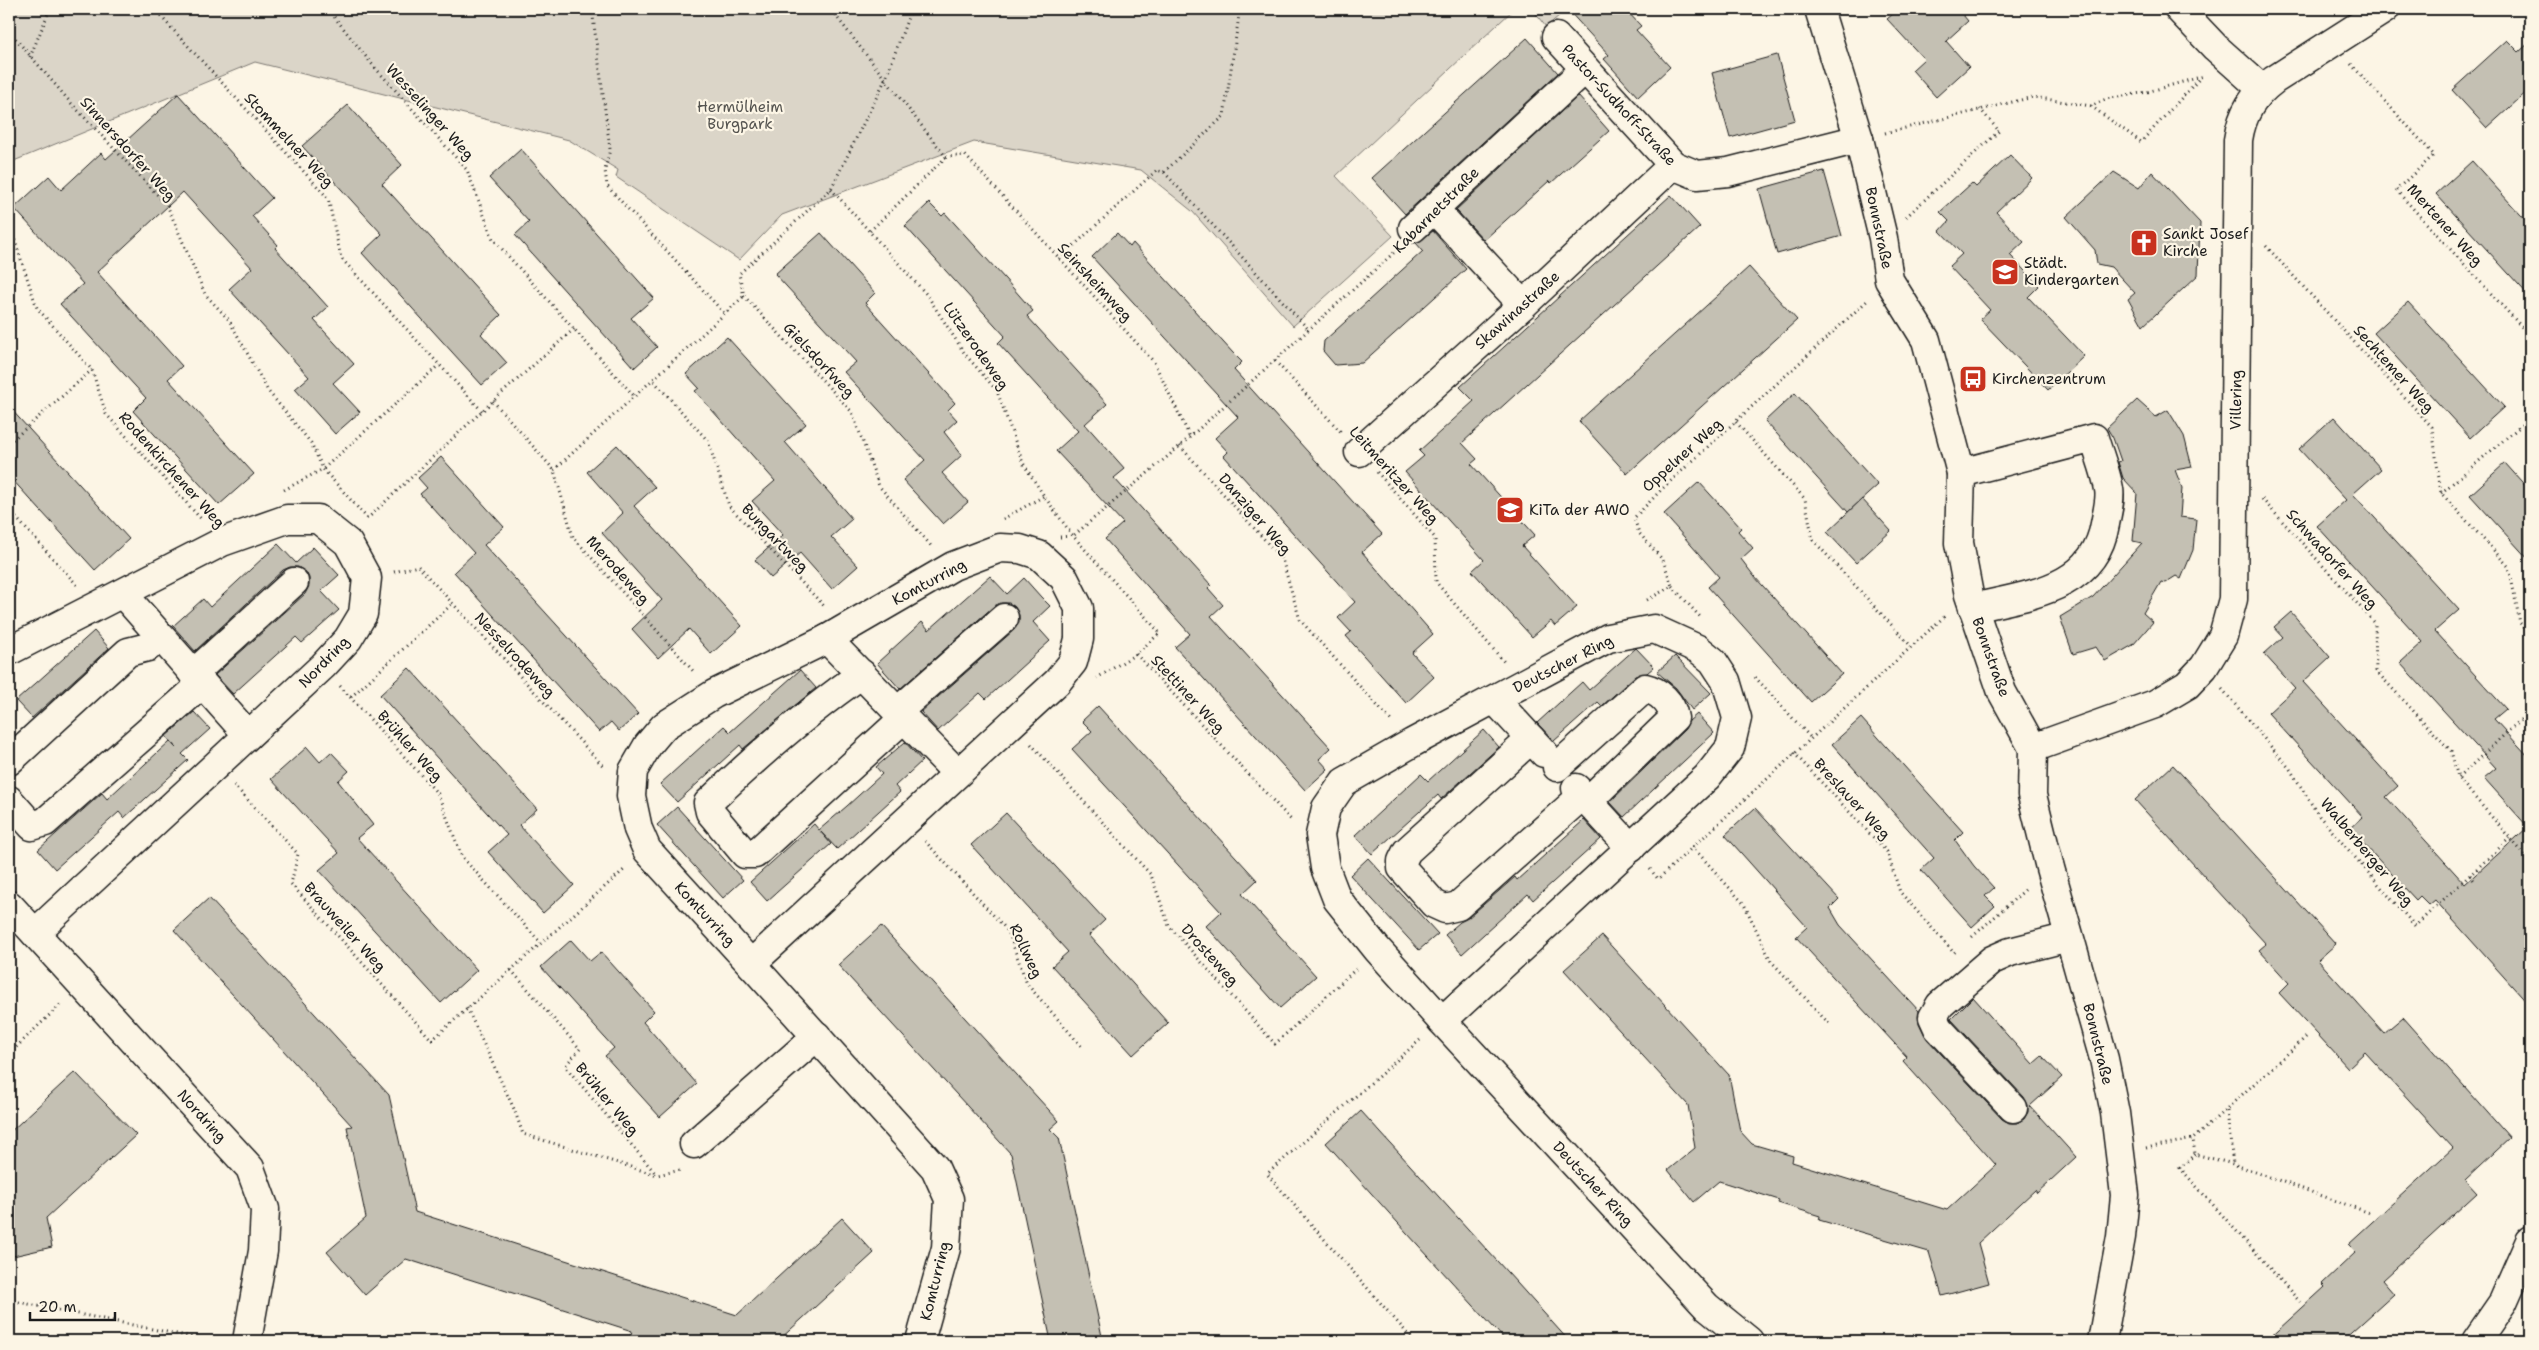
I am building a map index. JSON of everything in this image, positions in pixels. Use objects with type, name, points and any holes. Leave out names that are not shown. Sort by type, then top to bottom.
[{"type":"street","name":"Bonnstraße","points":[[1820,9],[1859,139],[1883,238],[1889,280],[1926,340],[1961,473],[1959,544],[1973,608],[2002,692],[2033,748],[2032,795],[2050,868],[2104,1059],[2121,1153],[2125,1194],[2122,1229],[2102,1341]]},
{"type":"street","points":[[2179,9],[2215,47],[2262,89]]},
{"type":"street","name":"Villering","points":[[2033,748],[2156,704],[2187,685],[2204,667],[2223,636],[2233,599],[2238,140],[2242,118],[2262,89],[2385,9]]},
{"type":"street","name":"Pastor-Sudhoff-Straße","points":[[1556,38],[1673,165],[1697,175],[1728,172],[1859,139]]},
{"type":"street","name":"Kabarnetstraße","points":[[1414,228],[1585,69]]},
{"type":"street","name":"Skawinastraße","points":[[1359,452],[1523,305],[1673,165]]},
{"type":"street","points":[[1434,209],[1523,305]]},
{"type":"street","points":[[1961,473],[2094,438],[2110,491],[2103,539],[2076,576],[2052,589],[1973,608]]},
{"type":"street","points":[[9,651],[222,542],[287,519],[318,519],[348,543],[367,578]]},
{"type":"street","name":"Komturring","points":[[751,964],[1057,682],[1073,662],[1079,639],[1079,608],[1064,578],[1039,555],[1020,549],[1000,548],[940,573],[836,634],[714,694],[664,726],[648,745],[633,771],[631,796],[638,829],[647,850],[935,1168],[949,1200],[946,1248],[920,1341]]},
{"type":"street","name":"Nordring","points":[[35,933],[323,666],[348,639],[363,614],[367,578]]},
{"type":"street","points":[[9,800],[32,826],[45,822],[198,679],[294,582]]},
{"type":"street","points":[[123,594],[248,735]]},
{"type":"street","points":[[862,674],[816,707],[749,763],[708,803],[710,812],[745,854],[755,854],[1004,618]]},
{"type":"street","name":"Deutscher Ring","points":[[1442,1021],[1707,777],[1730,748],[1737,718],[1726,681],[1713,661],[1698,649],[1654,629],[1608,638],[1526,684],[1412,743],[1344,782],[1326,808],[1320,835],[1324,868],[1337,899],[1378,949],[1442,1021],[1707,1307],[1749,1341]]},
{"type":"street","points":[[836,634],[862,674],[957,773]]},
{"type":"street","points":[[9,761],[128,652],[148,647],[159,636]]},
{"type":"street","points":[[1531,739],[1407,851],[1402,861],[1402,868],[1434,904],[1445,909],[1458,906],[1585,798],[1674,718],[1673,709],[1655,690],[1645,688],[1557,767]]},
{"type":"street","points":[[1495,700],[1631,848]]},
{"type":"street","name":"Nordring","points":[[9,905],[250,1168],[264,1209],[263,1251],[235,1341]]},
{"type":"street","points":[[2013,1108],[1938,1028],[1933,1016],[1940,1005],[1992,960],[2010,952],[2070,937]]},
{"type":"street","points":[[694,1144],[817,1036]]},
{"type":"street","points":[[2476,1341],[2503,1302],[2530,1241]]},
{"type":"path","points":[[30,57],[50,9]]},
{"type":"path","name":"Stommelner Weg","points":[[154,9],[328,198],[341,258],[482,411]]},
{"type":"path","name":"Wesselinger Weg","points":[[328,9],[371,63],[467,170],[493,239],[635,398]]},
{"type":"path","points":[[592,9],[610,149],[605,170],[607,186],[724,313]]},
{"type":"path","points":[[727,9],[832,11],[866,9]]},
{"type":"path","points":[[554,470],[635,398],[744,296],[738,274],[831,189],[886,78],[911,9]]},
{"type":"path","points":[[1164,172],[1224,116],[1241,9],[1228,9]]},
{"type":"path","points":[[832,11],[946,156],[870,230]]},
{"type":"path","name":"Sinnersdorfer Weg","points":[[9,31],[30,57],[167,205],[205,294],[229,320],[268,391],[311,443],[323,469],[368,518]]},
{"type":"path","name":"Mertener Weg","points":[[2332,42],[2434,155],[2396,190],[2530,336]]},
{"type":"path","points":[[2091,106],[2106,99],[2148,92],[2202,77],[2235,63]]},
{"type":"path","points":[[1859,139],[1980,108],[2033,97],[2091,106],[2141,142],[2202,77]]},
{"type":"path","points":[[1883,238],[1999,131],[1980,108]]},
{"type":"path","name":"Seinsheimweg","points":[[946,156],[965,155],[1154,362],[1190,437]]},
{"type":"path","points":[[1059,259],[1157,170],[1164,172],[1309,330]]},
{"type":"path","name":"Lützerodeweg","points":[[831,189],[870,230],[926,295],[965,354],[997,391],[1023,463],[1073,536]]},
{"type":"path","name":"Sechtemer Weg","points":[[2238,216],[2432,427],[2441,493]]},
{"type":"path","name":"Kabarnetstraße","points":[[1039,555],[1059,537],[1073,536],[1180,446],[1409,239],[1414,228]]},
{"type":"path","name":"Rodenkirchener Weg","points":[[9,232],[14,238],[37,308],[92,370],[106,414],[222,542]]},
{"type":"path","name":"Oppelner Weg","points":[[1639,604],[1672,586],[1663,560],[1639,533],[1634,518],[1662,489],[1889,280]]},
{"type":"path","name":"Gielsdorfweg","points":[[744,296],[852,412],[878,486],[931,544],[940,573]]},
{"type":"path","points":[[348,543],[368,518],[482,411],[574,329]]},
{"type":"path","name":"Leitmeritzer Weg","points":[[1275,361],[1435,538],[1436,582],[1498,656],[1526,684]]},
{"type":"path","points":[[281,491],[323,469],[439,365]]},
{"type":"path","points":[[9,443],[92,370]]},
{"type":"path","name":"Bungartweg","points":[[654,380],[708,440],[729,506],[836,634]]},
{"type":"path","name":"Merodeweg","points":[[493,401],[554,470],[573,537],[714,694]]},
{"type":"path","points":[[2530,418],[2441,493],[2510,567],[2520,623],[2530,634]]},
{"type":"path","name":"Oppelner Weg","points":[[1736,422],[1805,499],[1813,540],[1911,646]]},
{"type":"path","name":"Danziger Weg","points":[[1180,446],[1282,559],[1300,620],[1412,743]]},
{"type":"path","name":"Schwadorfer Weg","points":[[2235,469],[2375,623],[2376,671],[2451,751],[2458,778],[2530,861]]},
{"type":"path","points":[[9,510],[96,606]]},
{"type":"path","name":"Stettiner Weg","points":[[1073,536],[1160,633],[1136,654],[1302,831],[1320,835]]},
{"type":"path","name":"Nesselrodeweg","points":[[367,578],[418,566],[631,796]]},
{"type":"path","points":[[351,697],[452,604]]},
{"type":"path","points":[[1631,848],[1658,878],[1924,634]]},
{"type":"path","name":"Brühler Weg","points":[[323,666],[438,794],[462,857],[541,943]]},
{"type":"path","name":"Walberberger Weg","points":[[2204,667],[2290,769],[2319,816],[2415,926],[2510,838]]},
{"type":"path","points":[[2458,778],[2530,711]]},
{"type":"path","name":"Drosteweg","points":[[1012,723],[1151,875],[1169,926],[1275,1044],[1378,949]]},
{"type":"path","name":"Breslauer Weg","points":[[1794,753],[1887,852],[1900,892],[1954,952],[1962,946]]},
{"type":"path","name":"Brauweiler Weg","points":[[217,765],[298,854],[291,884],[432,1040],[647,850]]},
{"type":"path","name":"Rollweg","points":[[906,820],[1008,931],[1027,984],[1083,1048]]},
{"type":"path","points":[[1692,846],[1744,904],[1771,961],[1830,1025]]},
{"type":"path","points":[[1969,940],[2050,868]]},
{"type":"path","points":[[2470,875],[2476,883]]},
{"type":"path","name":"Brühler Weg","points":[[511,970],[580,1049],[565,1066],[657,1175]]},
{"type":"path","points":[[9,1054],[82,984]]},
{"type":"path","points":[[467,1008],[523,1134],[657,1175],[681,1170],[694,1144]]},
{"type":"path","points":[[1414,1341],[1267,1174],[1442,1021]]},
{"type":"path","points":[[2121,1153],[2193,1139],[2228,1111],[2306,1037]]},
{"type":"path","points":[[2228,1111],[2233,1164]]},
{"type":"path","points":[[2193,1139],[2195,1154]]},
{"type":"path","points":[[2195,1154],[2233,1164],[2370,1213]]},
{"type":"path","points":[[2195,1154],[2180,1168],[2300,1302]]},
{"type":"path","points":[[9,1300],[198,1338],[235,1341]]},
{"type":"green space","name":"Hermülheim Burgpark","points":[[9,9],[1514,9],[1336,176],[1393,236],[1293,326],[1192,211],[1141,170],[974,142],[782,215],[739,260],[616,177],[618,170],[569,140],[255,62],[9,163]]},
{"type":"green space","points":[[1532,9],[1567,9],[1546,27]]},
{"type":"building","points":[[1567,9],[1625,9],[1641,26],[1636,30],[1670,67],[1638,97],[1604,59],[1609,55]]},
{"type":"building","points":[[1899,9],[1958,9],[1968,21],[1946,41],[1969,67],[1936,97],[1912,70],[1924,59],[1887,19]]},
{"type":"building","points":[[1527,38],[1558,73],[1405,214],[1372,178]]},
{"type":"building","points":[[2507,40],[2519,52],[2530,42],[2530,89],[2487,128],[2452,90]]},
{"type":"building","points":[[1777,55],[1795,120],[1730,138],[1712,73]]},
{"type":"building","points":[[178,94],[272,198],[252,216],[278,245],[275,248],[328,307],[314,320],[354,364],[333,383],[360,412],[335,434],[295,389],[309,377],[229,289],[252,268],[183,192],[97,272],[182,366],[168,379],[254,474],[219,505],[133,411],[146,398],[60,304],[83,284],[14,208],[49,176],[61,190],[101,153],[106,159]]},
{"type":"building","points":[[1578,96],[1609,131],[1551,183],[1549,181],[1484,240],[1456,210]]},
{"type":"building","points":[[348,105],[402,165],[382,184],[501,315],[481,334],[507,363],[482,385],[362,253],[382,234],[302,146]]},
{"type":"building","points":[[521,149],[654,298],[631,318],[657,347],[634,368],[515,235],[529,222],[489,178]]},
{"type":"building","points":[[2010,155],[2032,178],[1996,212],[2024,242],[2010,255],[2039,286],[2028,297],[2084,356],[2048,390],[1980,319],[1990,310],[1949,266],[1962,254],[1940,231],[1949,221],[1940,212],[1972,183],[1976,187]]},
{"type":"building","points":[[2472,161],[2530,225],[2530,297],[2436,194]]},
{"type":"building","points":[[1824,171],[1842,236],[1777,254],[1759,189]]},
{"type":"building","name":"Sankt Josef Kirche","points":[[2114,172],[2139,188],[2152,172],[2200,223],[2198,275],[2143,326],[2128,299],[2135,293],[2111,267],[2097,264],[2095,250],[2066,217]]},
{"type":"building","points":[[1671,195],[1700,227],[1462,443],[1477,459],[1471,464],[1535,535],[1522,546],[1577,607],[1555,626],[1551,621],[1532,637],[1472,571],[1484,560],[1405,472],[1424,456],[1419,451],[1474,401],[1460,387]]},
{"type":"building","points":[[929,203],[942,216],[945,213],[1005,279],[1033,311],[1027,316],[1107,404],[1085,424],[1125,469],[1114,478],[1211,585],[1208,588],[1223,605],[1211,616],[1331,748],[1319,759],[1328,769],[1305,790],[1175,647],[1190,634],[1105,539],[1123,523],[1056,451],[1078,431],[998,343],[1005,336],[905,226]]},
{"type":"building","points":[[1433,231],[1466,269],[1362,363],[1335,365],[1323,351],[1324,341],[1423,251],[1416,243]]},
{"type":"building","points":[[821,233],[875,293],[865,303],[955,403],[948,410],[957,420],[944,432],[962,455],[942,473],[968,502],[943,524],[903,480],[925,460],[844,372],[856,362],[775,274]]},
{"type":"building","points":[[1117,233],[1130,247],[1133,243],[1242,362],[1234,370],[1382,534],[1362,552],[1433,634],[1412,653],[1434,677],[1406,703],[1346,636],[1351,632],[1338,618],[1355,602],[1224,456],[1228,452],[1215,438],[1238,417],[1092,257]]},
{"type":"building","points":[[1749,267],[1797,320],[1627,474],[1579,421]]},
{"type":"building","points":[[2408,302],[2504,407],[2470,438],[2374,333]]},
{"type":"building","points":[[727,337],[806,424],[785,442],[852,519],[831,537],[858,566],[832,589],[800,553],[771,578],[755,560],[783,535],[752,501],[775,481],[695,391],[699,388],[686,374]]},
{"type":"building","points":[[1795,393],[1878,485],[1848,512],[1765,421]]},
{"type":"building","points":[[2137,400],[2156,417],[2168,410],[2184,436],[2192,467],[2175,470],[2182,488],[2180,517],[2196,519],[2193,550],[2181,579],[2176,576],[2165,583],[2161,582],[2143,613],[2153,622],[2133,645],[2105,661],[2096,647],[2073,654],[2060,617],[2093,597],[2142,543],[2133,541],[2137,493],[2123,478],[2118,462],[2121,461],[2113,438],[2107,428]]},
{"type":"building","points":[[9,407],[129,539],[95,570],[9,476]]},
{"type":"building","points":[[2334,417],[2381,469],[2353,494],[2459,610],[2435,631],[2506,709],[2494,719],[2530,758],[2530,1006],[2435,900],[2429,905],[2420,896],[2416,900],[2350,829],[2363,817],[2268,713],[2295,688],[2264,654],[2283,637],[2274,627],[2291,612],[2330,657],[2303,682],[2398,786],[2386,797],[2465,884],[2528,827],[2484,778],[2496,768],[2400,663],[2423,642],[2317,526],[2346,500],[2299,449]]},
{"type":"building","points":[[617,445],[655,487],[634,506],[742,626],[711,654],[689,629],[658,658],[632,629],[662,600],[602,533],[623,513],[587,472]]},
{"type":"building","points":[[441,457],[504,527],[484,545],[638,714],[619,731],[611,722],[599,732],[454,572],[474,553],[420,494],[427,488],[418,478]]},
{"type":"building","points":[[2505,463],[2530,491],[2530,561],[2470,495]]},
{"type":"building","points":[[1699,482],[1741,528],[1738,531],[1753,548],[1741,559],[1842,674],[1811,702],[1708,587],[1719,577],[1664,514]]},
{"type":"building","points":[[1862,499],[1891,531],[1856,563],[1827,532]]},
{"type":"building","points":[[278,544],[296,563],[313,547],[339,575],[321,591],[339,610],[302,643],[296,637],[233,694],[215,675],[305,594],[309,586],[309,578],[306,572],[298,567],[290,567],[283,570],[195,651],[173,626],[203,599],[210,607]]},
{"type":"building","points":[[990,576],[1007,594],[1024,578],[1050,606],[1033,622],[1050,641],[986,699],[980,693],[938,731],[921,712],[1014,630],[1019,623],[1019,615],[1015,607],[1009,603],[1001,603],[994,606],[900,689],[877,663],[922,622],[929,630]]},
{"type":"building","points":[[94,631],[109,648],[32,718],[16,701]]},
{"type":"building","points":[[1636,648],[1654,667],[1647,673],[1635,676],[1602,706],[1598,702],[1554,741],[1537,723],[1582,682],[1589,690]]},
{"type":"building","points":[[1675,656],[1711,693],[1692,710],[1676,688],[1657,672]]},
{"type":"building","points":[[409,668],[537,809],[519,825],[574,885],[543,913],[488,852],[507,835],[380,695]]},
{"type":"building","points":[[800,670],[816,688],[743,749],[740,745],[677,802],[660,784],[724,726],[730,732]]},
{"type":"building","points":[[1098,706],[1257,880],[1242,894],[1316,976],[1280,1008],[1206,926],[1221,912],[1072,749],[1092,731],[1082,721]]},
{"type":"building","points":[[194,712],[210,729],[182,754],[188,760],[124,818],[119,812],[55,869],[38,850],[102,793],[107,799],[170,741],[176,748],[166,736]]},
{"type":"building","points":[[1697,714],[1714,733],[1624,817],[1610,802],[1685,729],[1689,721]]},
{"type":"building","points":[[1861,718],[1963,832],[1955,840],[1974,866],[1994,888],[1985,896],[1995,906],[1972,927],[1921,870],[1934,858],[1832,744]]},
{"type":"building","points":[[1484,730],[1499,747],[1441,799],[1438,795],[1372,854],[1355,835],[1421,774],[1428,781]]},
{"type":"building","points":[[905,742],[922,761],[895,786],[900,792],[837,849],[820,831],[831,844],[767,901],[750,882],[814,824],[819,830],[847,806],[882,774],[876,767]]},
{"type":"building","points":[[307,747],[320,762],[331,752],[349,771],[338,781],[373,825],[357,838],[477,970],[441,1003],[319,870],[339,853],[271,779]]},
{"type":"building","points":[[2173,765],[2336,944],[2318,960],[2384,1033],[2403,1017],[2510,1138],[2465,1180],[2477,1193],[2382,1280],[2394,1294],[2342,1341],[2266,1341],[2325,1287],[2322,1284],[2356,1252],[2348,1244],[2453,1148],[2365,1052],[2348,1068],[2279,993],[2289,983],[2259,950],[2266,944],[2135,800]]},
{"type":"building","points":[[677,807],[743,880],[723,898],[657,825]]},
{"type":"building","points":[[1755,808],[1839,899],[1830,908],[1840,925],[1919,1011],[1919,1023],[1927,1039],[2002,1119],[2009,1123],[2017,1123],[2024,1119],[2028,1112],[2028,1105],[2024,1097],[1951,1019],[1973,997],[2033,1064],[2042,1056],[2062,1077],[2030,1106],[2076,1157],[2037,1193],[2035,1190],[1978,1243],[1989,1283],[1942,1296],[1929,1252],[1819,1220],[1820,1216],[1778,1203],[1779,1200],[1719,1181],[1694,1202],[1668,1170],[1695,1148],[1688,1105],[1564,970],[1602,936],[1729,1075],[1740,1131],[1752,1144],[1793,1156],[1792,1162],[1947,1210],[1996,1165],[1903,1061],[1907,1057],[1796,937],[1807,927],[1725,835]]},
{"type":"building","points":[[1006,813],[1105,920],[1089,935],[1168,1023],[1133,1055],[1052,966],[1068,952],[971,845]]},
{"type":"building","points":[[1584,820],[1601,839],[1533,900],[1528,894],[1462,954],[1445,935],[1460,922],[1468,918],[1515,877],[1517,880]]},
{"type":"building","points":[[1368,858],[1438,934],[1419,950],[1350,875]]},
{"type":"building","points":[[209,898],[389,1095],[415,1212],[737,1315],[842,1218],[874,1253],[778,1341],[629,1341],[632,1331],[406,1259],[365,1295],[327,1252],[366,1218],[347,1127],[352,1126],[174,930]]},
{"type":"building","points":[[881,926],[1059,1121],[1050,1129],[1059,1138],[1103,1341],[1051,1341],[1011,1154],[838,965]]},
{"type":"building","points":[[571,940],[590,961],[601,952],[654,1011],[643,1022],[697,1084],[660,1117],[605,1056],[614,1048],[541,967]]},
{"type":"building","points":[[75,1072],[136,1135],[46,1218],[52,1247],[9,1257],[9,1133]]},
{"type":"building","points":[[1361,1111],[1569,1341],[1506,1341],[1407,1233],[1326,1143]]},
{"type":"place","name":"Sankt Josef Kirche","points":[[2144,243]]},
{"type":"place","name":"Städt. Kindergarten","points":[[2005,272]]},
{"type":"place","name":"Kirchenzentrum","points":[[1973,379]]},
{"type":"place","name":"KiTa der AWO","points":[[1510,510]]}]
